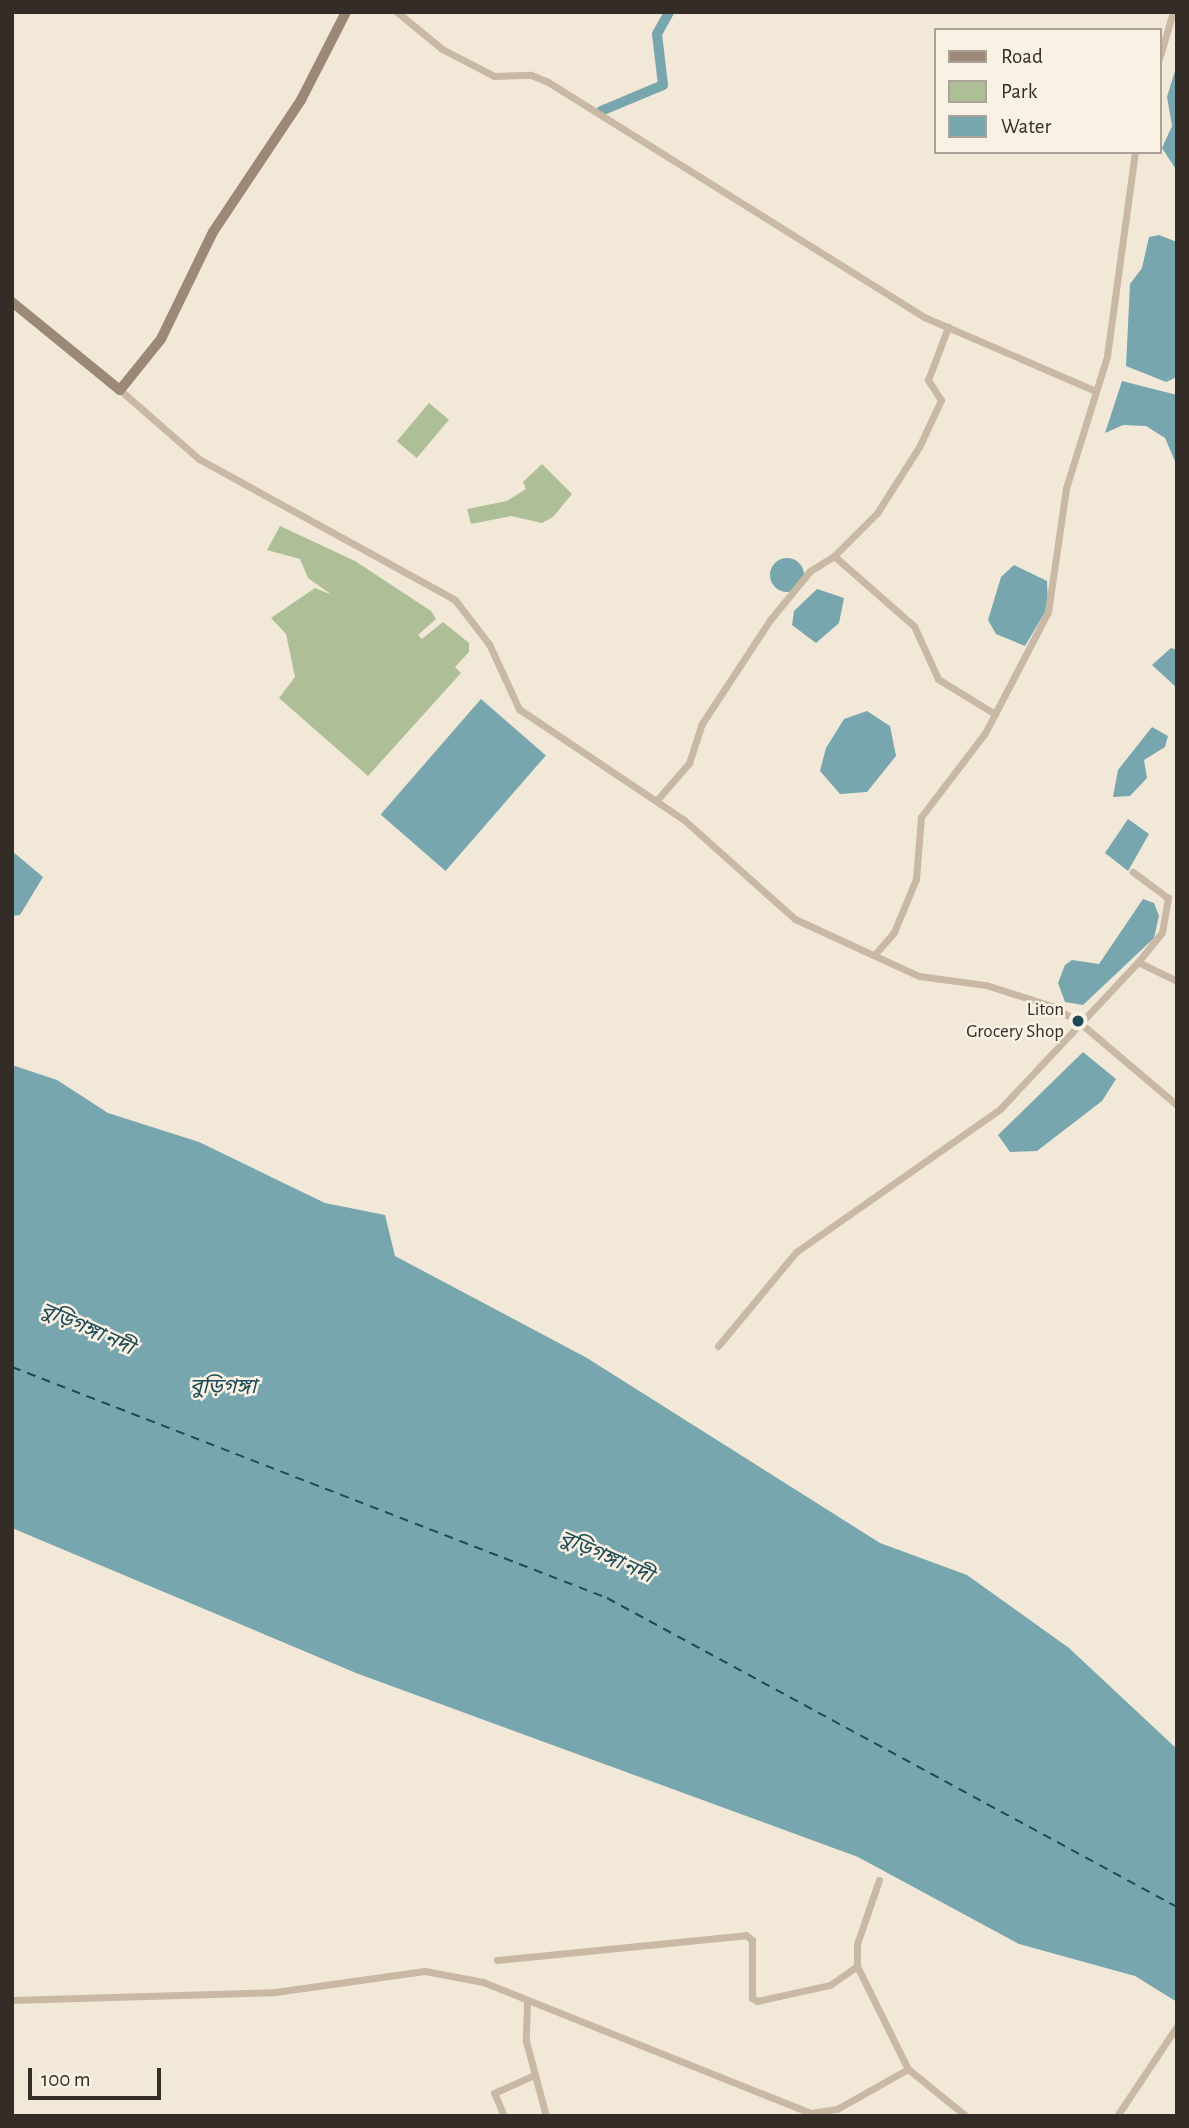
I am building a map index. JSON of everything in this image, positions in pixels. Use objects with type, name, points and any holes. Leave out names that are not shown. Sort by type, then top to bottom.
[{"type":"street","points":[[120,390],[161,339],[218,224],[301,100],[346,12]]},
{"type":"street","points":[[397,12],[442,49],[494,76],[531,75],[598,114],[780,232],[948,327],[1096,391]]},
{"type":"street","points":[[1161,53],[1174,12]]},
{"type":"street","points":[[876,953],[894,932],[916,879],[921,817],[955,778],[995,714],[1048,612],[1066,488],[1096,391],[1115,313],[1135,154]]},
{"type":"street","points":[[12,302],[199,459],[440,589],[489,644],[519,709],[564,744],[657,800],[795,919],[876,953],[919,976],[1024,995],[1079,1022],[1177,1104]]},
{"type":"street","points":[[657,800],[689,763],[701,725],[770,620],[810,571],[834,556],[877,513],[919,447],[941,400],[928,380],[948,327]]},
{"type":"street","points":[[834,556],[914,626],[939,679],[995,714]]},
{"type":"street","points":[[718,1346],[796,1252],[1000,1109],[1138,962],[1162,932],[1168,898],[1133,872]]},
{"type":"street","points":[[1138,962],[1177,981]]},
{"type":"street","points":[[878,1880],[857,1944],[857,1966],[908,2068],[966,2116]]},
{"type":"street","points":[[498,1960],[609,1944],[746,1935],[752,1940],[752,1998],[757,2001],[830,1985],[857,1966]]},
{"type":"street","points":[[12,2000],[275,1992],[425,1971],[483,1982],[527,2004],[793,2108],[811,2113],[837,2109]]},
{"type":"street","points":[[527,2004],[532,2076],[546,2116]]},
{"type":"street","points":[[1117,2116],[1177,2026]]},
{"type":"street","points":[[830,2116],[837,2109],[908,2068]]},
{"type":"street","points":[[504,2116],[494,2093],[532,2076]]},
{"type":"green space","points":[[429,403],[449,420],[417,458],[397,441]]},
{"type":"green space","points":[[542,464],[572,494],[553,517],[542,523],[511,516],[471,524],[467,509],[507,501],[526,489],[523,482]]},
{"type":"green space","points":[[280,526],[355,561],[431,611],[436,619],[418,635],[422,639],[443,622],[469,643],[469,652],[455,667],[461,673],[368,776],[279,698],[295,677],[286,634],[271,618],[315,588],[332,595],[308,578],[300,559],[267,550]]},
{"type":"water","points":[[1177,64],[1177,171],[1162,148],[1172,126],[1167,97]]},
{"type":"water","points":[[1159,235],[1177,242],[1177,377],[1166,382],[1126,366],[1130,284],[1142,268],[1149,237]]},
{"type":"water","points":[[1122,381],[1177,395],[1177,466],[1165,438],[1146,426],[1123,425],[1105,433]]},
{"type":"water","points":[[787,558],[799,563],[804,575],[799,587],[787,592],[775,587],[770,575],[775,563]]},
{"type":"water","points":[[1014,565],[1047,581],[1048,607],[1025,646],[996,634],[988,620],[1001,577]]},
{"type":"water","points":[[817,589],[844,598],[839,623],[816,643],[792,625],[794,611]]},
{"type":"water","points":[[1171,648],[1177,650],[1177,688],[1152,665]]},
{"type":"water","points":[[481,699],[546,755],[446,871],[381,814]]},
{"type":"water","points":[[867,711],[890,726],[896,756],[867,792],[840,794],[820,771],[826,748],[844,719]]},
{"type":"water","points":[[1152,727],[1168,736],[1165,747],[1144,760],[1147,778],[1130,796],[1113,797],[1118,770]]},
{"type":"water","points":[[1128,819],[1149,834],[1128,871],[1105,853]]},
{"type":"water","points":[[12,851],[43,877],[20,915],[12,916]]},
{"type":"water","points":[[1143,899],[1154,903],[1159,916],[1154,938],[1083,1005],[1065,1002],[1058,983],[1065,965],[1072,960],[1099,964]]},
{"type":"water","points":[[1083,1052],[1116,1079],[1102,1101],[1037,1151],[1010,1152],[998,1135]]},
{"type":"water","name":"বুড়িগঙ্গা","points":[[12,1065],[57,1080],[108,1113],[199,1142],[325,1203],[385,1215],[395,1256],[587,1358],[880,1543],[967,1575],[1069,1648],[1177,1749],[1177,2002],[1135,1976],[1019,1944],[858,1857],[356,1673],[12,1528]]},
{"type":"waterway","points":[[601,111],[663,85],[657,34],[669,12]]},
{"type":"ferry route","points":[[12,1367],[607,1598],[1177,1907]]},
{"type":"place","name":"Liton Grocery Shop","points":[[1078,1021]]},
{"type":"water label","name":"বুড়িগঙ্গা নদী","points":[[87,1329]]},
{"type":"water label","name":"বুড়িগঙ্গা নদী","points":[[606,1557]]}]
